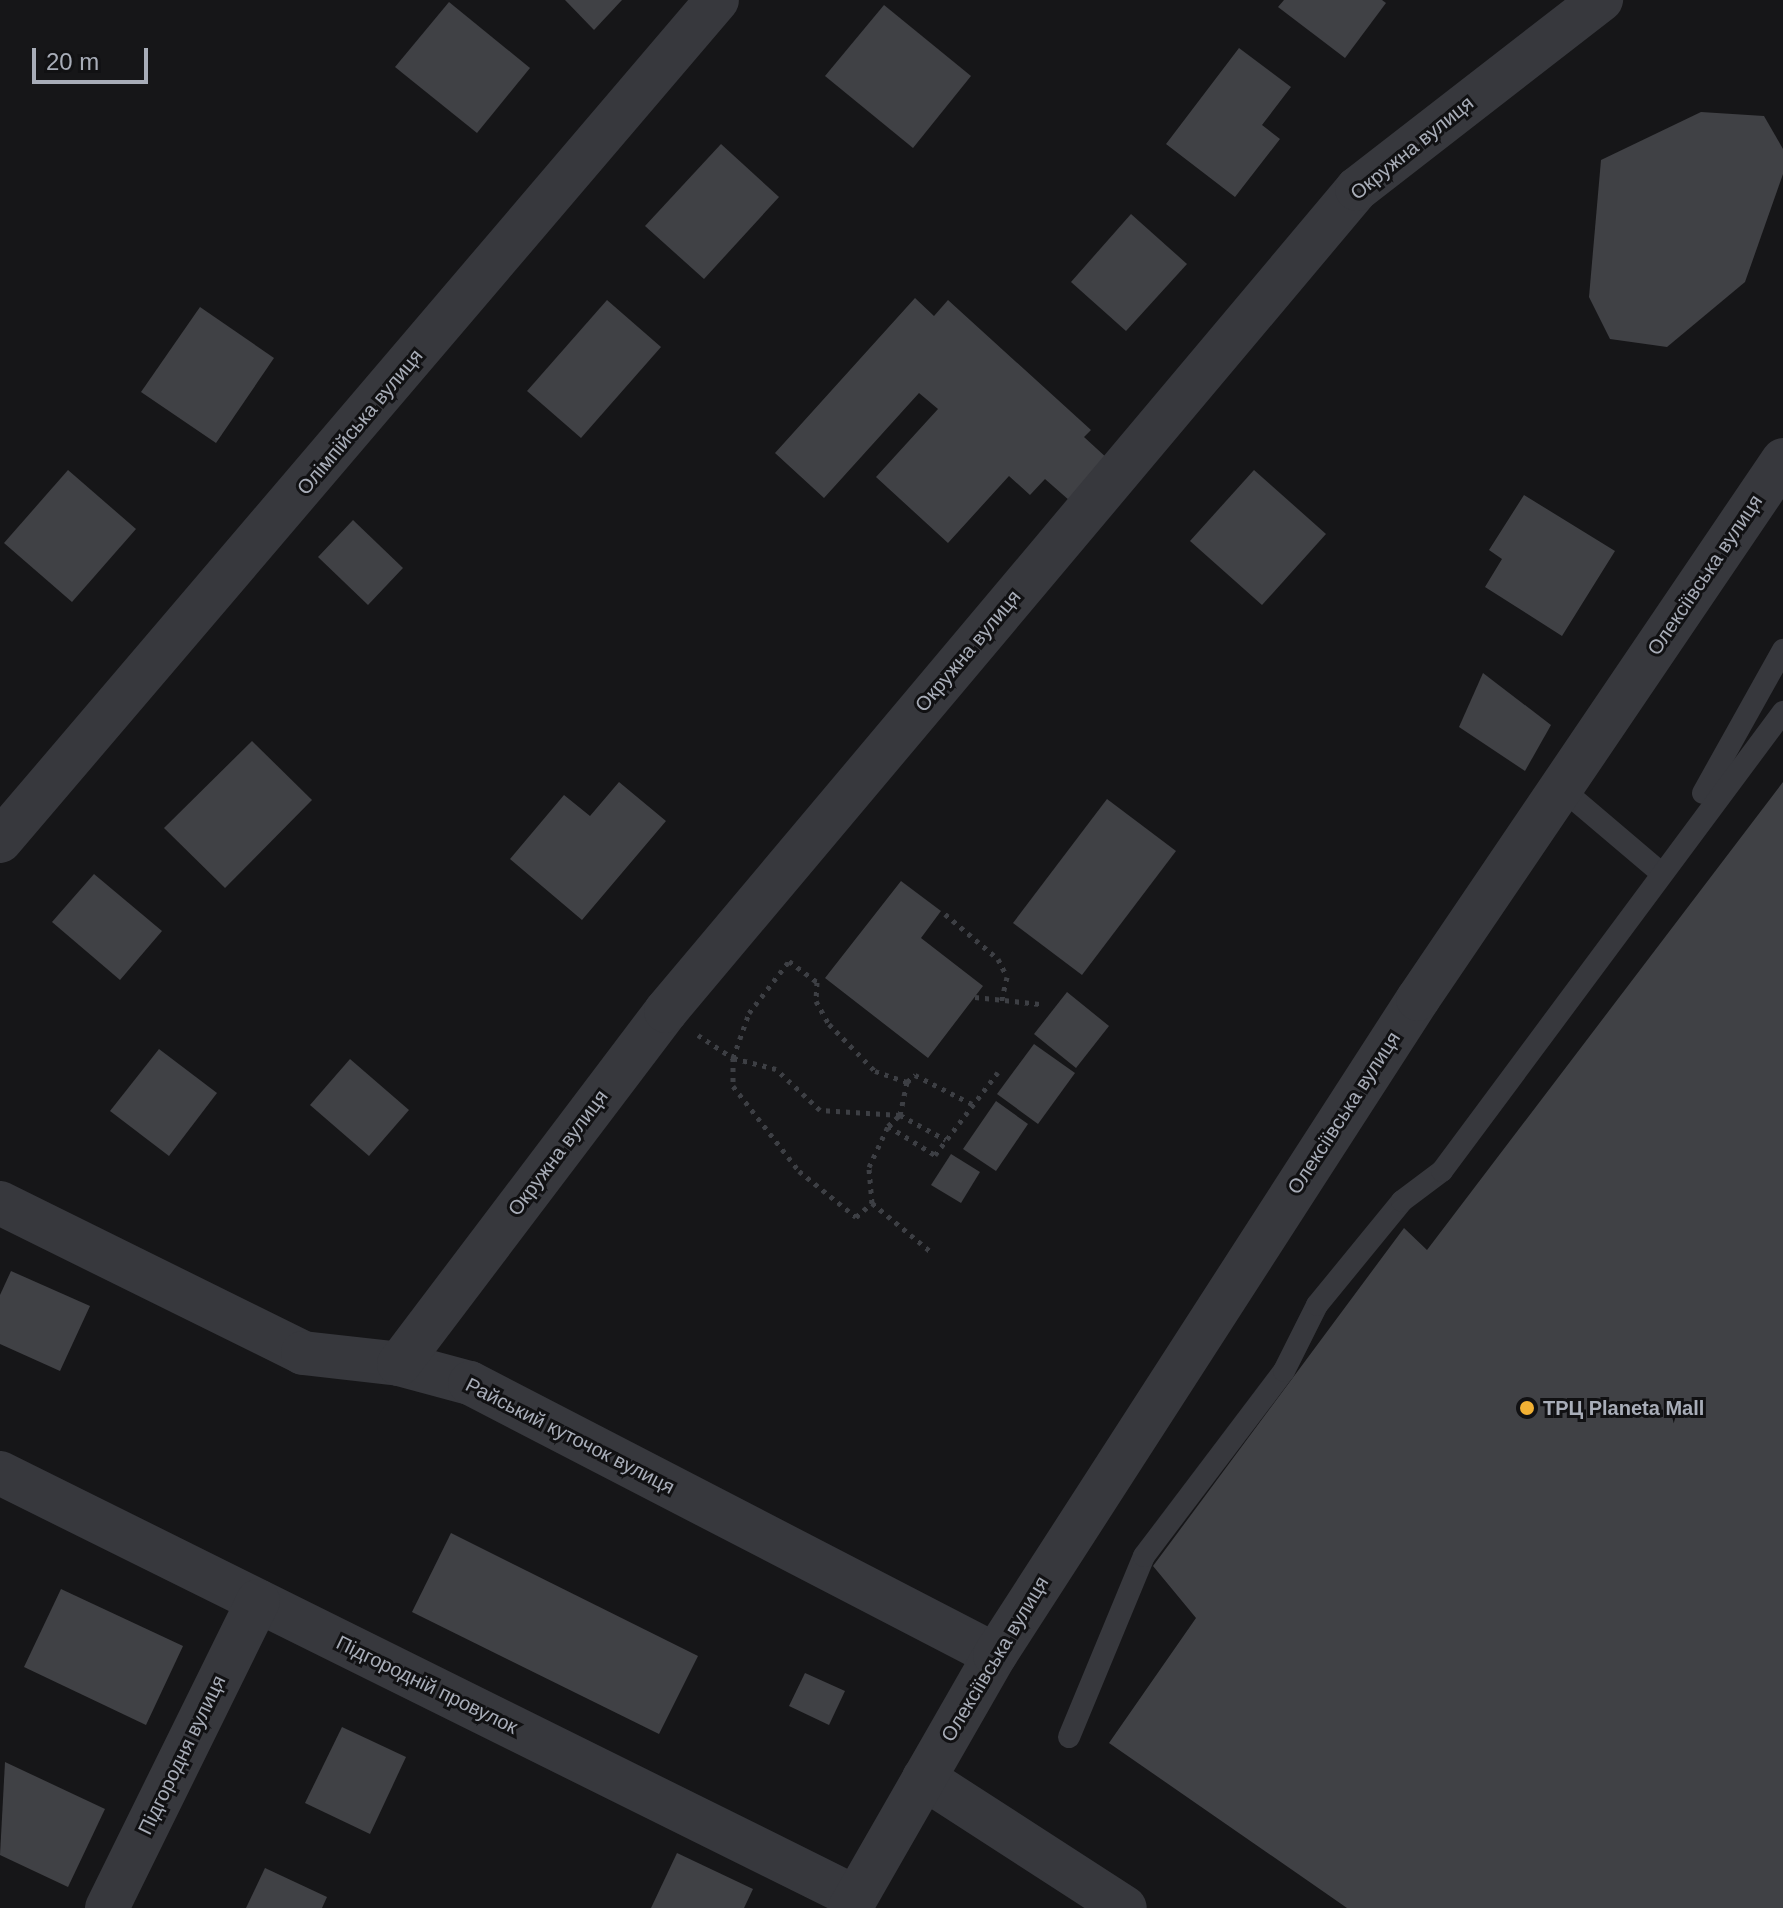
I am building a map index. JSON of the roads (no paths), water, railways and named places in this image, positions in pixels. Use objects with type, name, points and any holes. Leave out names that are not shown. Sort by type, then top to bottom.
[{"type":"street","name":"Олімпійська вулиця","points":[[0,841],[717,0]]},
{"type":"street","name":"Окружна вулиця","points":[[399,1364],[666,1011],[1357,189],[1601,0]]},
{"type":"street","name":"Олексіївська вулиця","points":[[853,1903],[995,1655],[1561,788],[1783,460]]},
{"type":"street","name":"Райський куточок вулиця","points":[[0,1203],[303,1353],[399,1364],[470,1383],[995,1655]]},
{"type":"street","name":"Підгородній провулок","points":[[0,1473],[853,1903]]},
{"type":"street","name":"Підгородня вулиця","points":[[107,1908],[258,1601]]},
{"type":"street","points":[[924,1778],[1125,1908]]},
{"type":"lane","points":[[1659,871],[1783,650]]},
{"type":"lane","points":[[1069,1737],[1144,1556],[1284,1371],[1317,1305],[1402,1201],[1442,1171],[1659,871],[1783,712]]},
{"type":"lane","points":[[1561,788],[1659,871]]},
{"type":"place","name":"ТРЦ Planeta Mall","points":[[1527,1408]]}]
